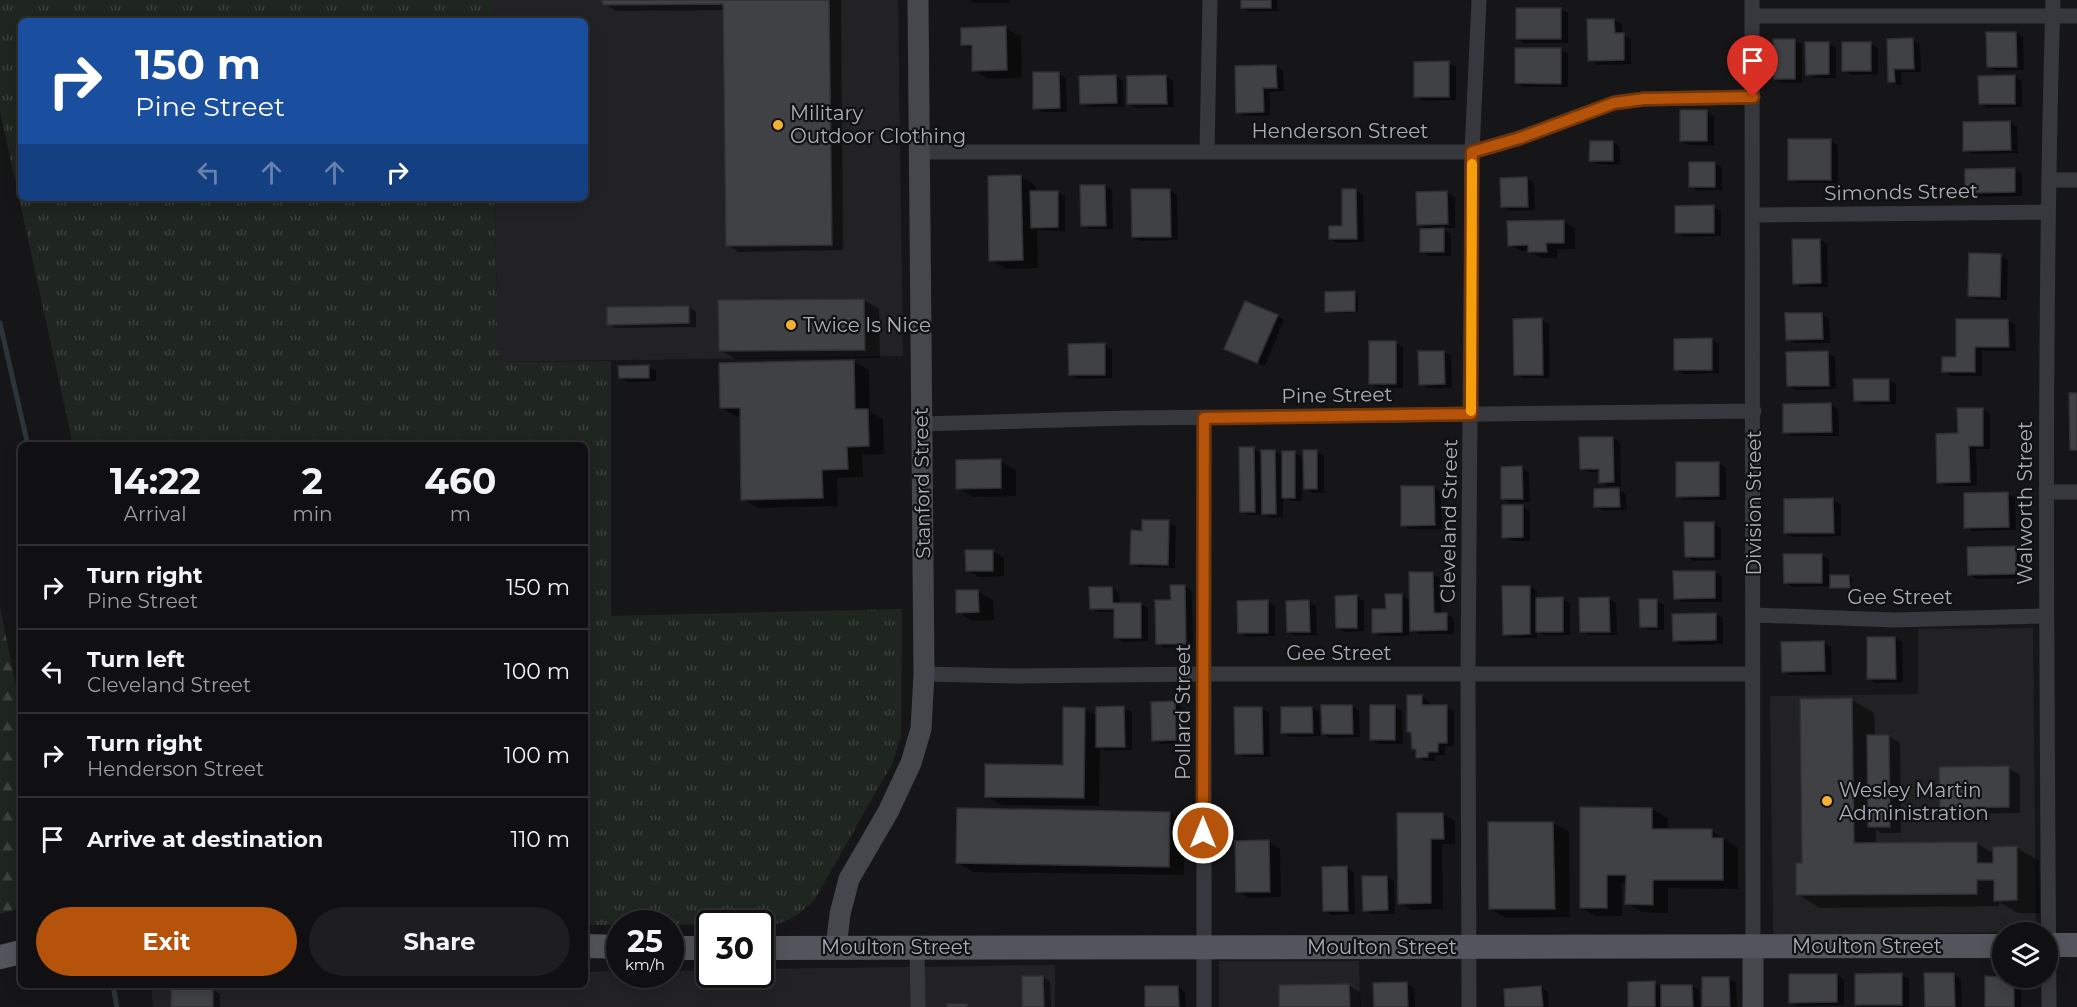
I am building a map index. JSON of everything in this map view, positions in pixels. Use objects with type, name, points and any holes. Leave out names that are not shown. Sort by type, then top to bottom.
[{"type":"main road","name":"Moulton Street","points":[[774,948],[1992,945]]},
{"type":"main road","points":[[2058,945],[2077,945]]},
{"type":"main road","points":[[588,946],[606,947]]},
{"type":"main road","points":[[0,957],[18,953]]},
{"type":"street","name":"Stanford Street","points":[[836,948],[840,914],[849,879],[888,812],[911,763],[921,729],[924,674],[918,0]]},
{"type":"street","points":[[1207,151],[1210,0]]},
{"type":"street","name":"Cleveland Street","points":[[1469,1007],[1468,674],[1472,152],[1479,0]]},
{"type":"street","name":"Division Street","points":[[1752,0],[1753,1007]]},
{"type":"street","name":"Walworth Street","points":[[2048,922],[2046,616],[2048,212],[2053,0]]},
{"type":"street","points":[[1752,16],[2077,16]]},
{"type":"street","name":"Henderson Street","points":[[918,152],[1472,152],[1520,138],[1614,103],[1644,99],[1753,97]]},
{"type":"street","points":[[2049,180],[2077,180]]},
{"type":"street","name":"Simonds Street","points":[[1754,215],[2048,212]]},
{"type":"street","name":"Pine Street","points":[[921,424],[1754,411]]},
{"type":"street","name":"Pollard Street","points":[[1204,418],[1204,1007]]},
{"type":"street","points":[[2047,492],[2077,492]]},
{"type":"street","name":"Gee Street","points":[[1754,615],[1894,620],[2046,616]]},
{"type":"street","name":"Gee Street","points":[[924,674],[1016,676],[1754,674]]},
{"type":"street","points":[[917,947],[918,1007]]},
{"type":"street","name":"Walworth Street","points":[[2049,988],[2049,1007]]},
{"type":"shaded area","points":[[492,0],[898,0],[903,356],[498,362],[495,201],[588,201],[588,18],[492,18]]},
{"type":"shaded area","points":[[2033,628],[2036,922],[1992,922],[1992,933],[1773,935],[1770,696],[1918,694],[1918,629]]},
{"type":"shaded area","points":[[1219,961],[1359,961],[1360,1007],[1219,1007]]},
{"type":"shaded area","points":[[1055,965],[1055,1007],[153,1007],[151,988],[588,988],[588,972],[606,971],[606,988],[684,988],[684,971],[696,970],[696,988],[774,988],[774,969]]},
{"type":"green space","points":[[0,0],[492,0],[492,18],[18,18],[18,193],[0,111]]},
{"type":"green space","points":[[20,201],[495,201],[498,362],[611,361],[611,616],[902,609],[901,737],[892,764],[815,899],[797,915],[784,922],[774,924],[774,910],[696,910],[696,924],[684,924],[684,910],[606,910],[606,925],[588,925],[588,442],[72,442]]},
{"type":"green space","points":[[0,607],[18,696],[18,909],[0,914]]},
{"type":"building","name":"Military Outdoor Clothing","points":[[602,0],[829,0],[832,245],[726,246],[723,4],[603,5]]},
{"type":"building","points":[[1241,0],[1271,0],[1271,8],[1241,8]]},
{"type":"building","points":[[1516,8],[1561,8],[1561,39],[1516,39]]},
{"type":"building","points":[[1587,19],[1614,19],[1615,33],[1624,33],[1624,60],[1588,61]]},
{"type":"building","points":[[1006,26],[1007,70],[972,71],[972,45],[961,45],[961,28]]},
{"type":"building","points":[[1986,32],[2016,32],[2017,67],[1987,67]]},
{"type":"building","points":[[1913,38],[1914,69],[1894,69],[1895,82],[1888,82],[1887,39]]},
{"type":"building","points":[[1773,39],[1795,39],[1795,79],[1774,79]]},
{"type":"building","points":[[1805,42],[1829,42],[1829,74],[1806,75]]},
{"type":"building","points":[[1842,42],[1871,42],[1871,71],[1842,71]]},
{"type":"building","points":[[1515,48],[1561,48],[1561,84],[1515,83]]},
{"type":"building","points":[[1449,61],[1449,97],[1414,97],[1414,62]]},
{"type":"building","points":[[1276,65],[1277,88],[1263,88],[1264,112],[1236,113],[1235,66]]},
{"type":"building","points":[[1033,72],[1059,72],[1060,108],[1033,109]]},
{"type":"building","points":[[1116,75],[1117,103],[1080,104],[1079,76]]},
{"type":"building","points":[[1166,75],[1167,104],[1127,104],[1127,76]]},
{"type":"building","points":[[2015,75],[2015,104],[1979,104],[1978,76]]},
{"type":"building","points":[[1680,110],[1707,110],[1707,141],[1680,141]]},
{"type":"building","points":[[2010,121],[2011,150],[1963,151],[1963,122]]},
{"type":"building","points":[[1788,139],[1831,139],[1831,180],[1788,180]]},
{"type":"building","points":[[1590,141],[1613,141],[1613,161],[1589,161]]},
{"type":"building","points":[[1689,162],[1715,162],[1715,187],[1689,187]]},
{"type":"building","points":[[2015,168],[2015,192],[1965,193],[1965,169]]},
{"type":"building","points":[[1021,175],[1023,260],[989,261],[988,176]]},
{"type":"building","points":[[1527,177],[1528,207],[1501,207],[1500,178]]},
{"type":"building","points":[[1080,185],[1105,185],[1106,226],[1081,226]]},
{"type":"building","points":[[1131,189],[1170,189],[1171,237],[1132,237]]},
{"type":"building","points":[[1342,189],[1356,189],[1357,239],[1329,239],[1329,226],[1342,226]]},
{"type":"building","points":[[1030,191],[1058,191],[1058,227],[1031,228]]},
{"type":"building","points":[[1447,191],[1448,224],[1417,225],[1416,192]]},
{"type":"building","points":[[1714,205],[1714,233],[1675,233],[1675,206]]},
{"type":"building","points":[[1564,220],[1564,243],[1546,243],[1547,252],[1528,252],[1528,245],[1508,246],[1507,221]]},
{"type":"building","points":[[1444,228],[1444,252],[1420,252],[1420,229]]},
{"type":"building","points":[[1792,239],[1820,239],[1821,283],[1793,284]]},
{"type":"building","points":[[1969,253],[2001,254],[2000,297],[1968,296]]},
{"type":"building","points":[[1355,291],[1355,311],[1325,312],[1325,292]]},
{"type":"building","name":"Twice Is Nice","points":[[864,299],[865,350],[719,351],[718,300]]},
{"type":"building","points":[[1245,301],[1278,315],[1257,363],[1224,349]]},
{"type":"building","points":[[689,306],[689,323],[607,325],[607,307]]},
{"type":"building","points":[[1785,313],[1822,313],[1823,339],[1786,340]]},
{"type":"building","points":[[1542,318],[1543,375],[1514,375],[1513,319]]},
{"type":"building","points":[[1956,319],[2008,319],[2009,347],[1975,347],[1975,372],[1942,372],[1942,357],[1956,357]]},
{"type":"building","points":[[1712,338],[1712,370],[1674,370],[1674,339]]},
{"type":"building","points":[[1369,341],[1396,341],[1396,384],[1369,384]]},
{"type":"building","points":[[1105,343],[1105,375],[1069,375],[1068,344]]},
{"type":"building","points":[[1418,351],[1444,351],[1445,384],[1419,385]]},
{"type":"building","points":[[1828,351],[1829,386],[1787,386],[1786,352]]},
{"type":"building","points":[[854,360],[855,409],[868,409],[869,446],[847,447],[848,469],[822,470],[823,498],[741,500],[740,408],[720,408],[719,363]]},
{"type":"building","points":[[649,365],[649,378],[619,378],[618,366]]},
{"type":"building","points":[[1853,379],[1889,379],[1889,401],[1854,401]]},
{"type":"building","points":[[2069,393],[2077,393],[2077,450],[2070,450]]},
{"type":"building","points":[[1831,403],[1832,432],[1783,433],[1783,404]]},
{"type":"building","points":[[1957,408],[1983,408],[1983,446],[1969,446],[1970,482],[1937,483],[1936,434],[1958,433]]},
{"type":"building","points":[[1579,437],[1613,437],[1614,482],[1599,483],[1599,469],[1580,469]]},
{"type":"building","points":[[1239,447],[1254,447],[1255,512],[1240,512]]},
{"type":"building","points":[[1261,450],[1275,450],[1276,514],[1262,514]]},
{"type":"building","points":[[1303,450],[1317,450],[1317,489],[1304,489]]},
{"type":"building","points":[[1282,451],[1295,451],[1295,498],[1282,498]]},
{"type":"building","points":[[1001,459],[1001,488],[956,489],[956,460]]},
{"type":"building","points":[[1676,462],[1719,462],[1719,496],[1676,497]]},
{"type":"building","points":[[1522,466],[1523,499],[1501,499],[1501,467]]},
{"type":"building","points":[[1401,486],[1434,486],[1435,525],[1401,526]]},
{"type":"building","points":[[1619,488],[1620,507],[1594,507],[1594,489]]},
{"type":"building","points":[[2008,492],[2009,527],[1964,528],[1964,493]]},
{"type":"building","points":[[1833,498],[1834,533],[1784,533],[1784,499]]},
{"type":"building","points":[[1502,505],[1523,505],[1523,537],[1502,538]]},
{"type":"building","points":[[1142,520],[1169,520],[1168,565],[1130,564],[1131,530],[1142,531]]},
{"type":"building","points":[[1684,522],[1714,522],[1714,557],[1685,557]]},
{"type":"building","points":[[2016,546],[2016,574],[1968,575],[1967,547]]},
{"type":"building","points":[[965,550],[993,550],[993,571],[966,571]]},
{"type":"building","points":[[1783,554],[1822,554],[1822,583],[1784,583]]},
{"type":"building","points":[[1673,571],[1715,571],[1715,598],[1674,599]]},
{"type":"building","points":[[1409,572],[1433,572],[1434,613],[1447,613],[1447,630],[1410,631]]},
{"type":"building","points":[[1830,575],[1849,575],[1850,588],[1830,588]]},
{"type":"building","points":[[1170,585],[1185,585],[1186,644],[1156,644],[1155,600],[1171,600]]},
{"type":"building","points":[[1502,586],[1530,586],[1530,634],[1503,635]]},
{"type":"building","points":[[1089,587],[1112,587],[1113,603],[1141,603],[1141,638],[1114,638],[1114,609],[1090,609]]},
{"type":"building","points":[[956,590],[978,590],[979,612],[956,613]]},
{"type":"building","points":[[1385,594],[1402,594],[1402,632],[1372,633],[1372,609],[1386,609]]},
{"type":"building","points":[[1357,595],[1357,628],[1336,628],[1335,596]]},
{"type":"building","points":[[1563,597],[1563,632],[1536,632],[1536,598]]},
{"type":"building","points":[[1609,597],[1610,632],[1580,632],[1579,598]]},
{"type":"building","points":[[1639,599],[1657,599],[1657,627],[1640,627]]},
{"type":"building","points":[[1268,600],[1268,633],[1238,633],[1237,601]]},
{"type":"building","points":[[1309,600],[1310,632],[1287,632],[1286,601]]},
{"type":"building","points":[[1716,613],[1716,640],[1673,641],[1672,614]]},
{"type":"building","points":[[1867,637],[1895,637],[1896,679],[1867,679]]},
{"type":"building","points":[[1824,641],[1825,671],[1782,672],[1781,642]]},
{"type":"building","points":[[1407,695],[1422,695],[1422,705],[1447,705],[1447,743],[1438,743],[1438,752],[1428,752],[1428,757],[1416,758],[1416,749],[1412,749],[1411,732],[1407,732]]},
{"type":"building","name":"Wesley Martin Administration","points":[[1852,698],[1854,843],[1977,842],[1977,863],[1993,863],[1993,847],[2017,846],[2017,900],[1994,901],[1994,880],[1977,880],[1977,894],[1796,895],[1796,863],[1802,863],[1800,699]]},
{"type":"building","points":[[1175,701],[1176,740],[1152,741],[1151,702]]},
{"type":"building","points":[[1321,705],[1352,705],[1353,734],[1322,734]]},
{"type":"building","points":[[1370,705],[1395,705],[1395,740],[1370,740]]},
{"type":"building","points":[[1124,706],[1125,747],[1096,747],[1096,707]]},
{"type":"building","points":[[1063,707],[1085,708],[1084,798],[985,797],[985,764],[1063,765]]},
{"type":"building","points":[[1234,707],[1262,707],[1263,754],[1235,754]]},
{"type":"building","points":[[1281,707],[1312,707],[1313,733],[1281,733]]},
{"type":"building","points":[[1867,735],[1889,735],[1890,827],[1868,827]]},
{"type":"building","points":[[2009,766],[2009,807],[1940,808],[1939,767]]},
{"type":"building","points":[[1580,807],[1652,808],[1652,829],[1712,829],[1712,838],[1723,838],[1723,880],[1653,880],[1653,905],[1625,904],[1626,875],[1607,875],[1607,908],[1580,908]]},
{"type":"building","points":[[957,808],[1170,812],[1169,867],[956,863]]},
{"type":"building","points":[[1397,813],[1443,813],[1444,839],[1431,839],[1431,903],[1398,904]]},
{"type":"building","points":[[1488,822],[1553,822],[1555,909],[1489,909]]},
{"type":"building","points":[[1269,840],[1270,892],[1236,892],[1235,841]]},
{"type":"building","points":[[1347,866],[1348,911],[1323,911],[1322,867]]},
{"type":"building","points":[[1362,876],[1387,876],[1388,910],[1363,911]]},
{"type":"building","points":[[1902,973],[1902,1005],[1855,1005],[1855,974]]},
{"type":"building","points":[[1924,973],[1954,973],[1955,1007],[1925,1007]]},
{"type":"building","points":[[1789,974],[1837,974],[1837,1002],[1789,1003]]},
{"type":"building","points":[[1022,976],[1043,976],[1044,1007],[1022,1007]]},
{"type":"building","points":[[1985,976],[1992,976],[1992,988],[2014,988],[2014,1007],[1985,1007]]},
{"type":"building","points":[[1702,977],[1729,977],[1730,1007],[1702,1007]]},
{"type":"building","points":[[1655,981],[1655,1007],[1628,1007],[1628,982]]},
{"type":"building","points":[[1407,982],[1408,1007],[1374,1007],[1373,983]]},
{"type":"building","points":[[1349,984],[1350,1007],[1279,1007],[1279,985]]},
{"type":"building","points":[[1661,985],[1692,985],[1693,1007],[1661,1007]]},
{"type":"building","points":[[1145,986],[1178,986],[1179,1007],[1145,1007]]},
{"type":"building","points":[[1541,986],[1543,1007],[1505,1007],[1504,989]]},
{"type":"building","points":[[213,988],[213,1007],[171,1007],[171,989]]},
{"type":"building","points":[[947,1004],[967,1004],[967,1007],[947,1007]]},
{"type":"waterway","points":[[0,323],[27,442]]},
{"type":"waterway","points":[[113,988],[117,1007]]},
{"type":"slow traffic","points":[[1471,411],[1472,164]]},
{"type":"place","name":"Military Outdoor Clothing","points":[[778,125]]},
{"type":"place","name":"Twice Is Nice","points":[[791,325]]},
{"type":"place","name":"Wesley Martin Administration","points":[[1827,801]]},
{"type":"route","points":[[1203,833],[1204,418],[1471,414],[1472,152],[1520,138],[1614,103],[1644,99],[1753,97]]}]
